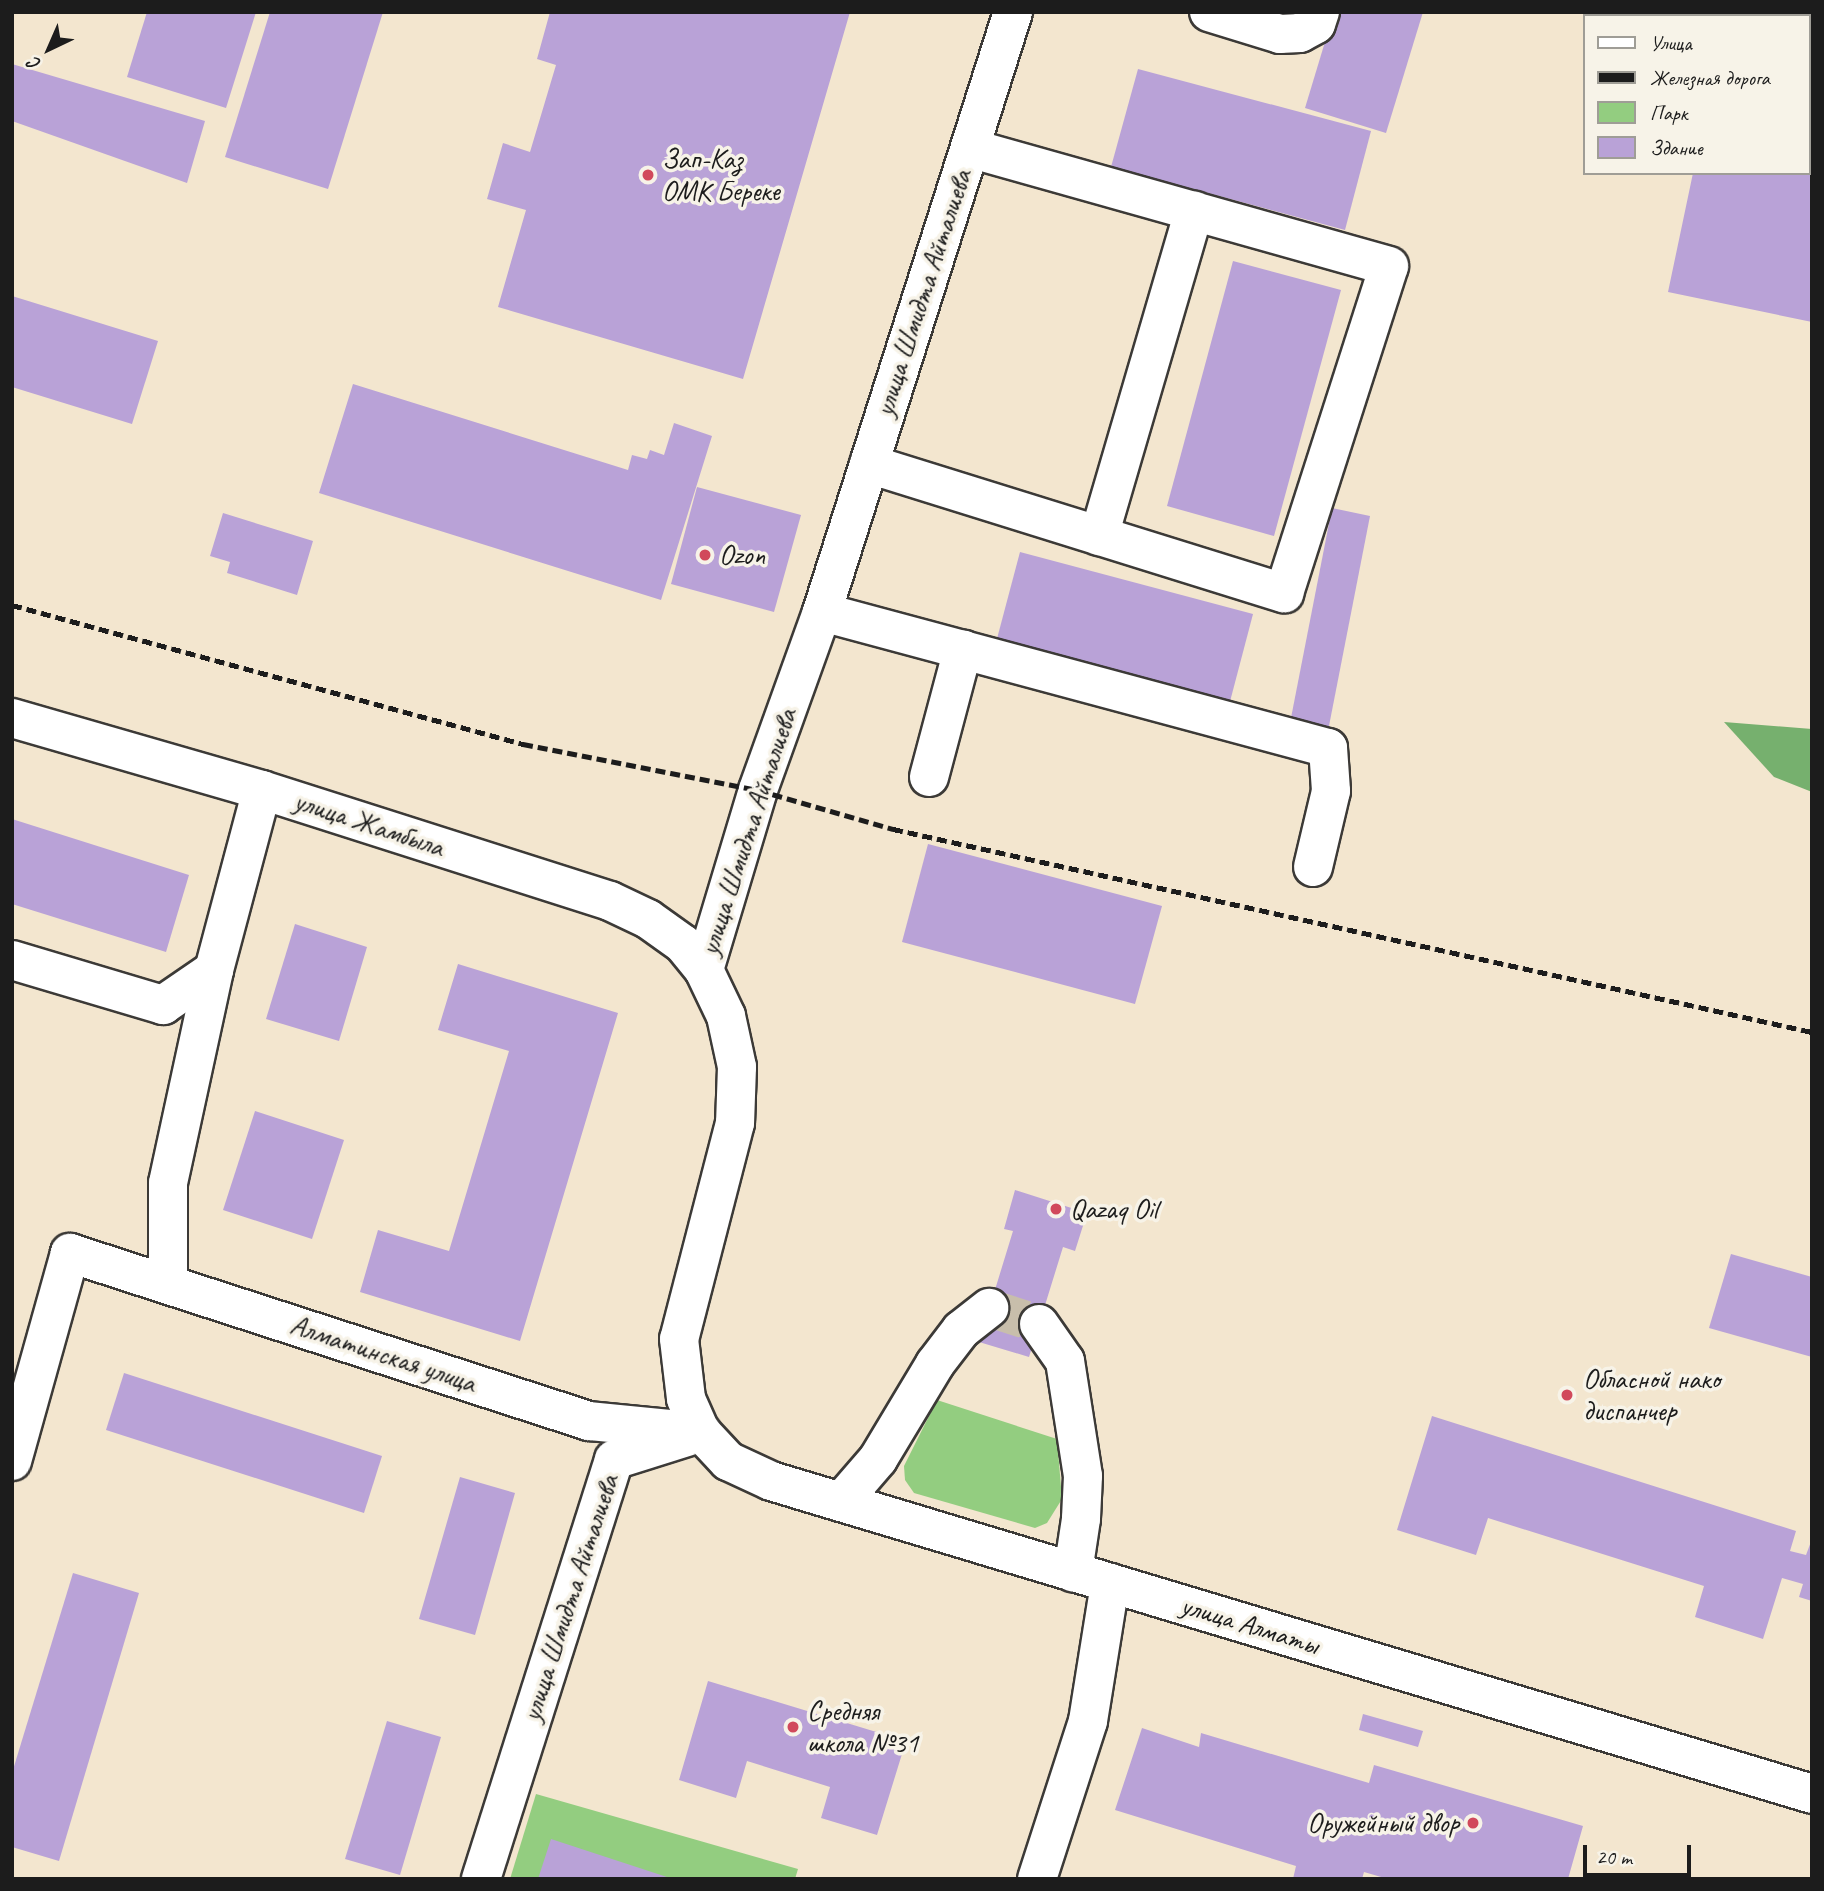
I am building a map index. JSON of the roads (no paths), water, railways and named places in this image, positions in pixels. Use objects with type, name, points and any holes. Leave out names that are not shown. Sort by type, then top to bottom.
[{"type":"street","name":"улица Шмидта Айталиева","points":[[481,1879],[614,1460],[701,1432],[686,1399],[679,1339],[735,1123],[737,1067],[726,1016],[704,970],[758,790],[821,612],[1013,12]]},
{"type":"street","points":[[1209,12],[1280,34],[1300,33],[1316,24],[1320,12]]},
{"type":"street","points":[[869,464],[1284,593],[1389,266],[970,148]]},
{"type":"street","points":[[1099,536],[1194,211]]},
{"type":"street","points":[[821,612],[1328,748],[1331,791],[1313,867]]},
{"type":"street","points":[[929,777],[963,649]]},
{"type":"street","name":"улица Жамбыла","points":[[12,718],[262,790],[610,901],[648,919],[683,944],[704,970]]},
{"type":"street","points":[[168,1284],[168,1183],[214,970],[262,790]]},
{"type":"street","points":[[12,960],[163,1005],[214,970]]},
{"type":"street","name":"Алматинская улица","points":[[12,1461],[69,1253],[589,1421],[701,1432]]},
{"type":"street","points":[[841,1502],[878,1459],[935,1364],[954,1338],[989,1308]]},
{"type":"street","points":[[1039,1324],[1065,1361],[1083,1476],[1081,1518],[1073,1572]]},
{"type":"street","name":"улица Алматы","points":[[701,1432],[728,1461],[771,1481],[1812,1794]]},
{"type":"street","points":[[1038,1879],[1088,1721],[1110,1583]]},
{"type":"tunnel","points":[[989,1308],[1039,1324]]},
{"type":"railway","points":[[12,605],[523,744],[758,790],[893,829],[1812,1032]]},
{"type":"place","name":"Зап-Каз ОМК Береке","points":[[648,175]]},
{"type":"place","name":"Ozon","points":[[705,555]]},
{"type":"place","name":"Qazaq Oil","points":[[1056,1209]]},
{"type":"place","name":"Обласной нако диспанчер","points":[[1567,1395]]},
{"type":"place","name":"Средняя школа №31","points":[[793,1727]]},
{"type":"place","name":"Оружейный двор","points":[[1473,1823]]}]
